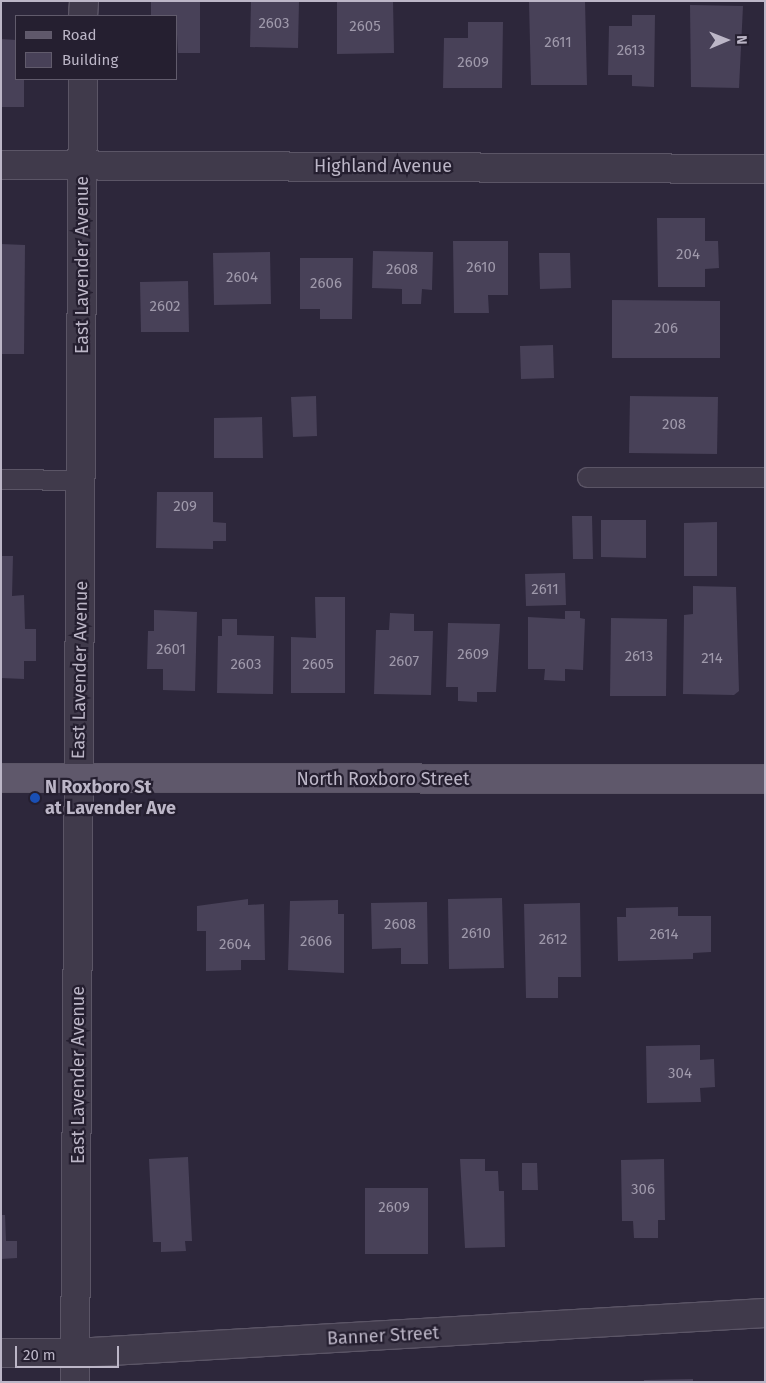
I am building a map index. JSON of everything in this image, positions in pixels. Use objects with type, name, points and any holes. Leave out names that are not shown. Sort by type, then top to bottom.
[{"type":"main road","name":"North Roxboro Street","points":[[1,778],[765,779]]},
{"type":"street","points":[[84,1],[84,15]]},
{"type":"street","name":"East Lavender Avenue","points":[[75,1382],[83,80]]},
{"type":"street","name":"Highland Avenue","points":[[1,164],[765,169]]},
{"type":"street","name":"Banner Street","points":[[1,1353],[76,1353],[765,1313]]},
{"type":"lane","points":[[587,477],[765,478]]},
{"type":"lane","points":[[1,479],[81,480]]},
{"type":"building","points":[[151,1],[200,1],[200,53],[178,53],[178,15],[151,15]]},
{"type":"building","points":[[251,1],[299,1],[298,48],[250,47]]},
{"type":"building","points":[[337,1],[393,1],[394,53],[337,54]]},
{"type":"building","points":[[529,1],[585,1],[587,85],[531,85]]},
{"type":"building","points":[[690,5],[743,6],[739,88],[691,87]]},
{"type":"building","points":[[632,15],[655,15],[654,87],[632,86],[632,75],[608,75],[609,26],[632,26]]},
{"type":"building","points":[[468,22],[503,22],[502,88],[443,88],[444,38],[468,38]]},
{"type":"building","points":[[1,39],[15,40],[15,80],[24,80],[24,107],[1,107]]},
{"type":"building","points":[[657,218],[705,218],[705,241],[718,241],[719,268],[705,269],[705,287],[658,287]]},
{"type":"building","points":[[453,241],[508,241],[508,295],[488,295],[489,313],[454,313]]},
{"type":"building","points":[[1,244],[25,245],[24,354],[1,354]]},
{"type":"building","points":[[373,251],[433,252],[432,290],[422,289],[421,304],[402,304],[402,289],[372,288]]},
{"type":"building","points":[[270,252],[271,304],[214,305],[213,253]]},
{"type":"building","points":[[539,253],[570,253],[571,288],[540,289]]},
{"type":"building","points":[[300,258],[353,258],[352,319],[320,319],[320,309],[300,309]]},
{"type":"building","points":[[188,281],[189,332],[141,332],[140,282]]},
{"type":"building","points":[[612,300],[720,301],[720,358],[612,358]]},
{"type":"building","points":[[553,345],[554,378],[521,379],[520,346]]},
{"type":"building","points":[[316,396],[317,436],[293,437],[291,397]]},
{"type":"building","points":[[630,396],[718,397],[717,454],[629,453]]},
{"type":"building","points":[[262,417],[263,458],[214,458],[214,418]]},
{"type":"building","points":[[157,492],[213,492],[213,522],[226,523],[226,541],[213,541],[213,549],[156,548]]},
{"type":"building","points":[[572,516],[592,516],[593,559],[573,559]]},
{"type":"building","points":[[601,520],[646,520],[646,558],[601,557]]},
{"type":"building","points":[[717,522],[717,576],[684,576],[684,523]]},
{"type":"building","points":[[1,556],[13,556],[12,596],[24,595],[25,629],[36,629],[36,661],[24,661],[24,679],[1,678]]},
{"type":"building","points":[[565,573],[566,605],[526,606],[525,574]]},
{"type":"building","points":[[693,586],[736,587],[739,691],[734,695],[683,694],[684,615],[693,614]]},
{"type":"building","points":[[315,597],[345,597],[345,693],[291,693],[291,637],[316,638]]},
{"type":"building","points":[[154,610],[197,612],[195,691],[163,690],[163,669],[147,669],[148,631],[154,631]]},
{"type":"building","points":[[565,611],[580,611],[580,618],[585,619],[583,670],[565,669],[565,681],[544,680],[545,669],[528,669],[528,617],[565,619]]},
{"type":"building","points":[[390,613],[414,614],[414,631],[433,631],[431,695],[374,694],[376,630],[389,630]]},
{"type":"building","points":[[611,618],[667,619],[666,696],[610,696]]},
{"type":"building","points":[[222,619],[237,619],[237,635],[274,636],[273,694],[217,693],[218,636],[222,636]]},
{"type":"building","points":[[448,623],[500,624],[496,692],[477,692],[477,702],[458,701],[458,687],[446,687]]},
{"type":"building","points":[[502,898],[504,968],[449,969],[448,899]]},
{"type":"building","points":[[248,899],[248,905],[264,904],[265,960],[241,960],[241,970],[206,971],[206,931],[197,931],[197,906]]},
{"type":"building","points":[[338,900],[338,914],[344,914],[344,973],[288,970],[290,901]]},
{"type":"building","points":[[427,902],[428,964],[401,964],[401,948],[372,949],[371,903]]},
{"type":"building","points":[[580,903],[581,977],[558,977],[558,998],[526,998],[524,904]]},
{"type":"building","points":[[678,907],[678,916],[711,916],[711,952],[693,953],[693,959],[618,961],[617,917],[626,917],[626,908]]},
{"type":"building","points":[[700,1045],[700,1060],[714,1059],[715,1087],[700,1088],[701,1102],[647,1103],[646,1046]]},
{"type":"building","points":[[188,1157],[192,1241],[185,1241],[186,1251],[161,1252],[161,1242],[153,1242],[149,1159]]},
{"type":"building","points":[[460,1159],[485,1159],[485,1171],[498,1171],[499,1191],[504,1191],[505,1247],[465,1248]]},
{"type":"building","points":[[664,1159],[665,1220],[658,1220],[658,1238],[634,1238],[633,1221],[622,1221],[621,1160]]},
{"type":"building","points":[[522,1163],[537,1163],[538,1190],[522,1190]]},
{"type":"building","points":[[365,1188],[428,1188],[428,1254],[365,1254]]},
{"type":"building","points":[[1,1215],[5,1215],[6,1241],[17,1241],[17,1258],[1,1259]]},
{"type":"building","points":[[693,1379],[693,1382],[644,1382],[644,1380]]},
{"type":"place","name":"N Roxboro St at Lavender Ave","points":[[35,798]]}]
